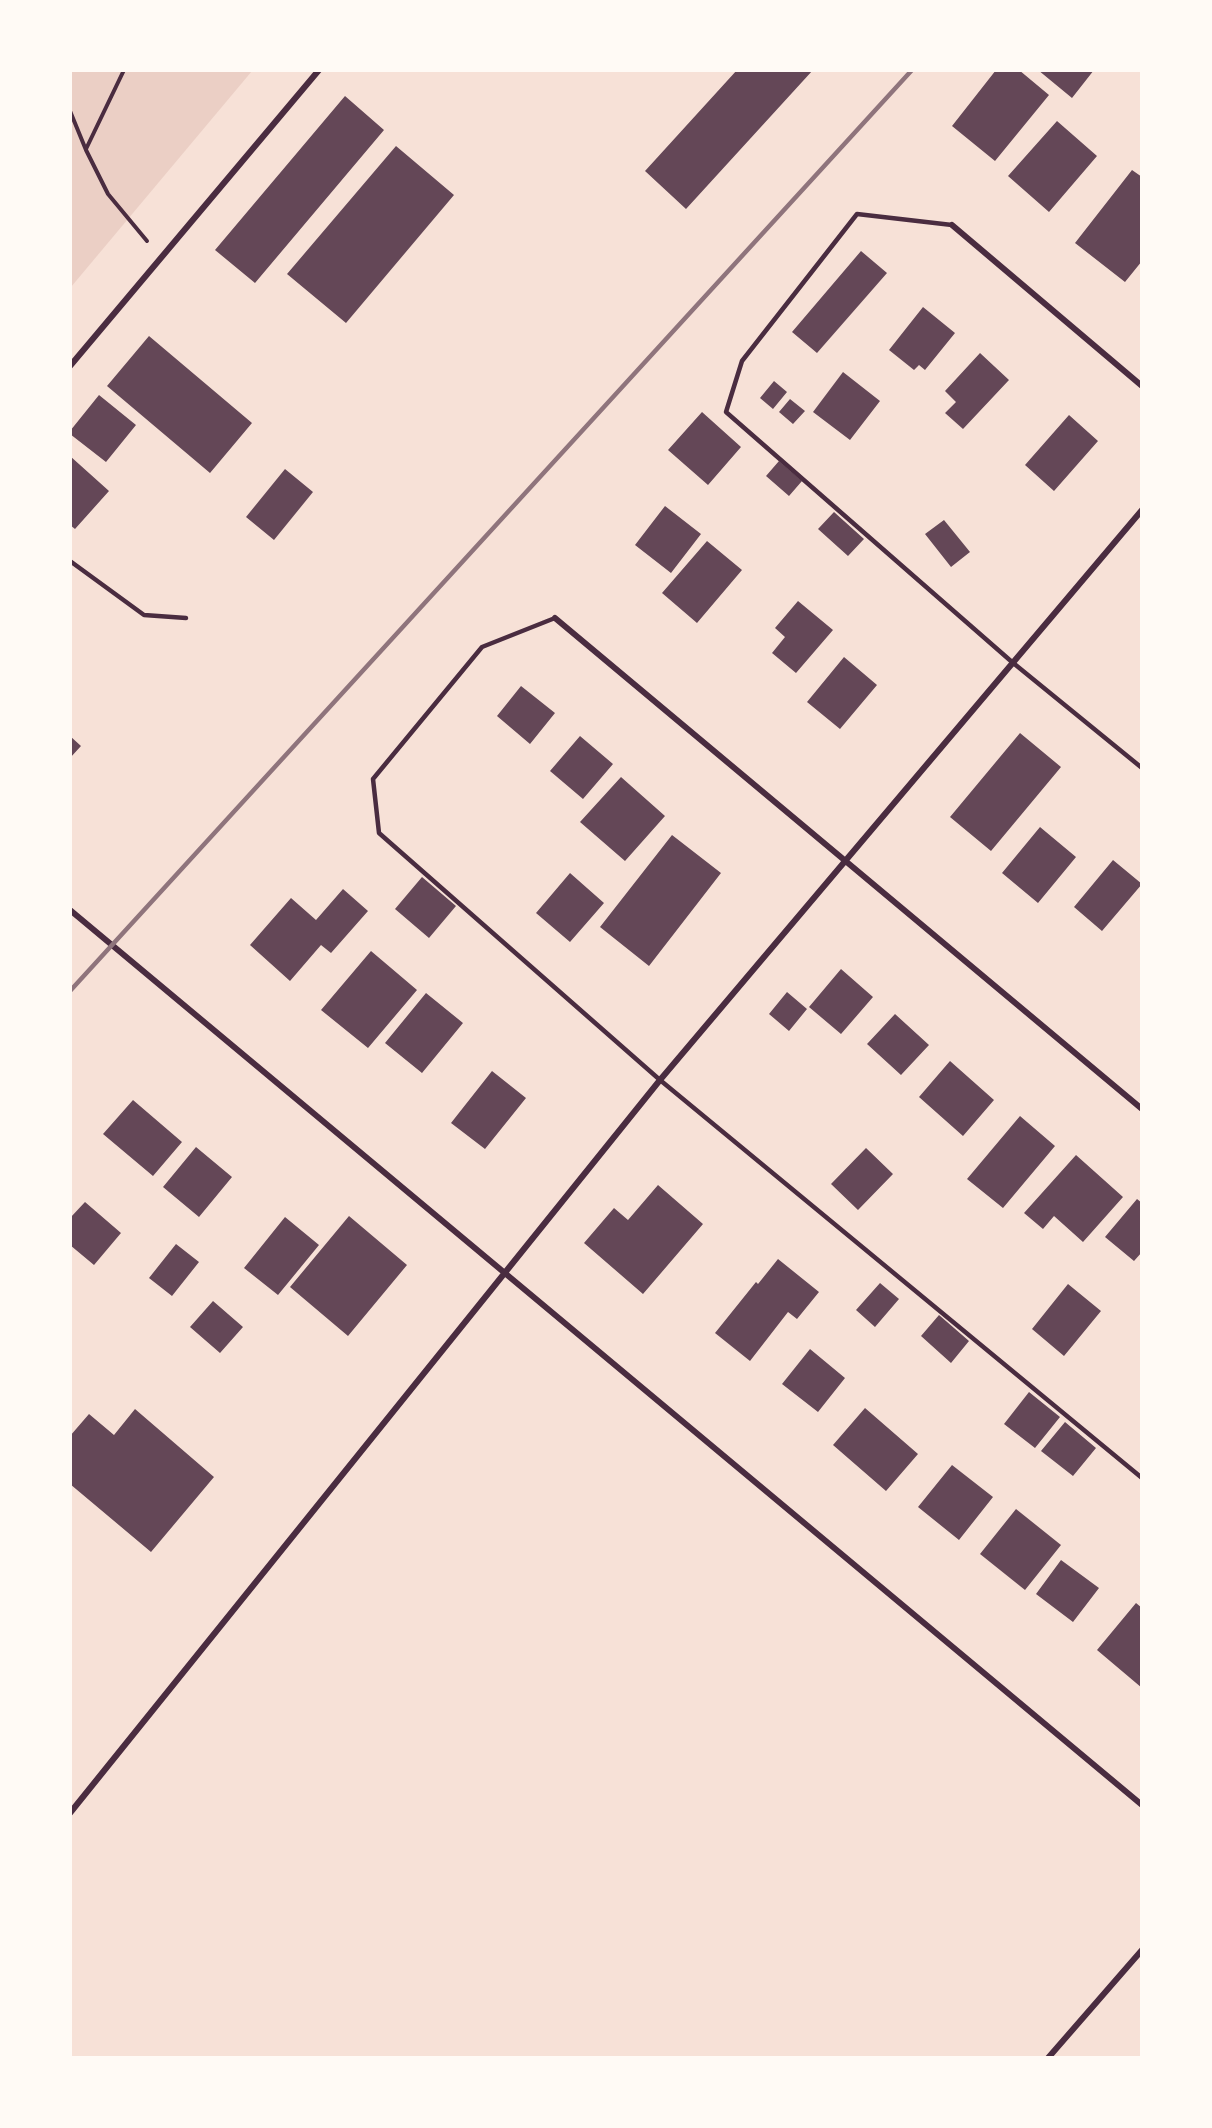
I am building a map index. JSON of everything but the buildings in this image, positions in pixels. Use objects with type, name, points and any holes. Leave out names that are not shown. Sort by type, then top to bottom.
[{"type":"street","points":[[70,366],[319,70]]},
{"type":"street","points":[[952,225],[1142,386]]},
{"type":"street","points":[[70,1813],[660,1080],[1142,510]]},
{"type":"street","points":[[555,618],[1142,1109]]},
{"type":"street","points":[[70,910],[1142,1805]]},
{"type":"street","points":[[1048,2058],[1142,1950]]},
{"type":"lane","points":[[952,225],[857,214],[742,360],[726,412],[1012,662],[1142,768]]},
{"type":"lane","points":[[70,561],[144,615],[186,618]]},
{"type":"lane","points":[[555,618],[482,647],[380,770],[373,779],[379,832],[660,1080],[1142,1478]]},
{"type":"path","points":[[86,150],[124,70]]},
{"type":"path","points":[[70,111],[108,194],[160,258]]},
{"type":"shaded area","points":[[71,71],[252,71],[71,287]]},
{"type":"railway","points":[[70,991],[912,70]]}]
